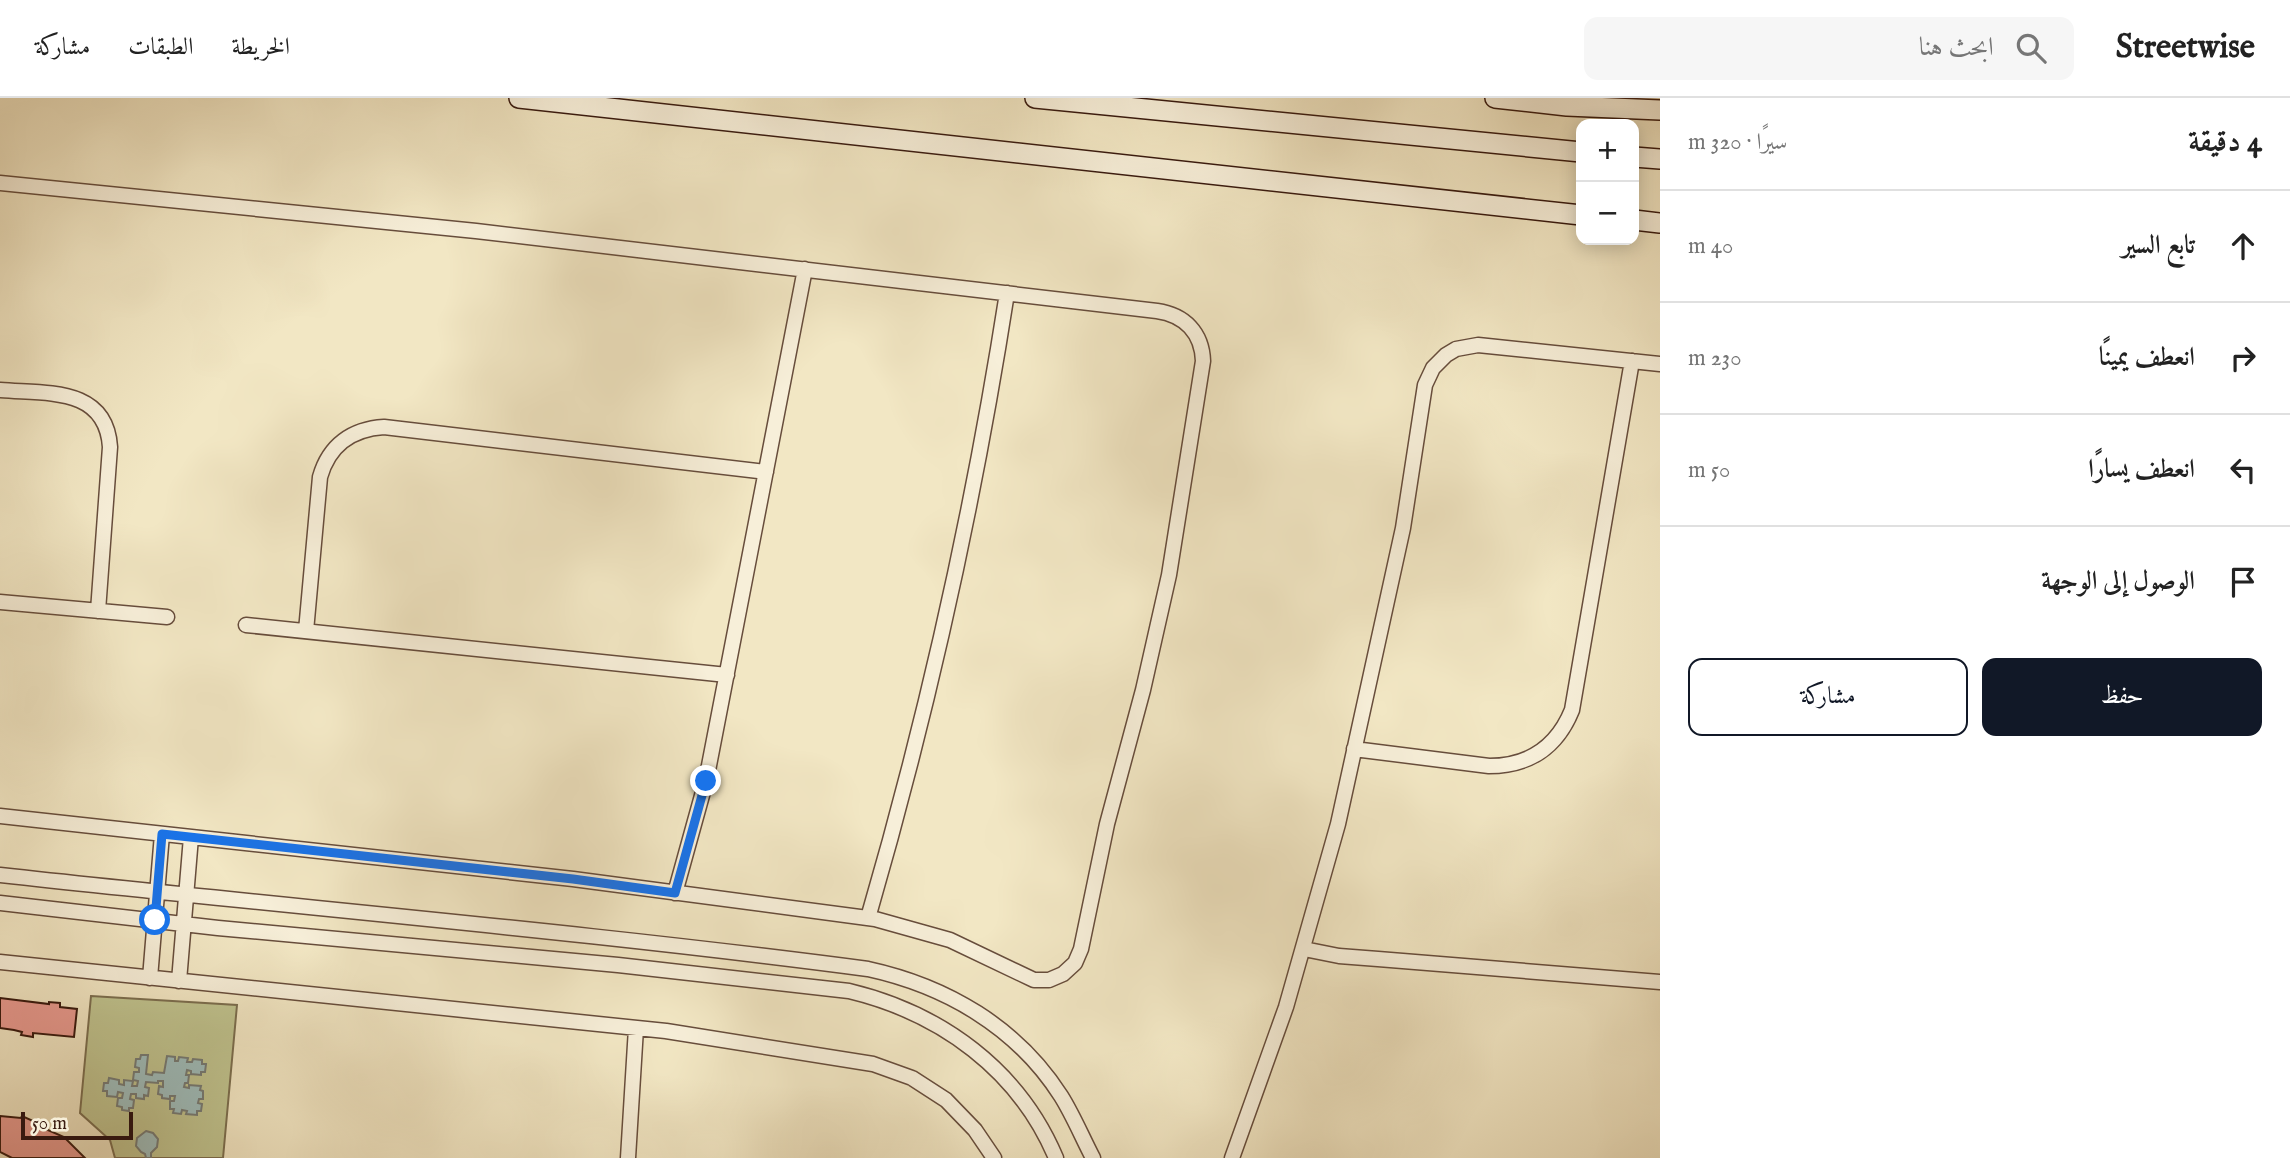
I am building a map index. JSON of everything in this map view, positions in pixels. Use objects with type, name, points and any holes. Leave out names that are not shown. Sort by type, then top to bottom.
[{"type":"main road","points":[[519,98],[1576,214]]},
{"type":"main road","points":[[1035,98],[1576,152]]},
{"type":"main road","points":[[1494,98],[1578,107],[1660,110]]},
{"type":"main road","points":[[1639,157],[1660,159]]},
{"type":"main road","points":[[1639,221],[1660,223]]},
{"type":"street","points":[[0,183],[489,233],[1167,312],[1184,321],[1197,334],[1203,352],[1169,575],[1143,690],[1107,824],[1079,957],[1070,970],[1056,978],[1034,980],[950,940],[868,918],[573,879],[0,816]]},
{"type":"street","points":[[675,893],[706,781],[805,269]]},
{"type":"street","points":[[868,918],[912,764],[949,608],[981,451],[1007,293]]},
{"type":"street","points":[[1249,1158],[1233,1157],[1304,948],[1338,824],[1403,528],[1425,385],[1433,368],[1456,349],[1478,345],[1660,364]]},
{"type":"street","points":[[1354,749],[1504,766],[1529,760],[1559,735],[1572,710],[1632,361]]},
{"type":"street","points":[[0,390],[71,396],[95,409],[106,427],[110,447],[99,611]]},
{"type":"street","points":[[306,631],[320,477],[336,447],[344,439],[362,430],[384,427],[766,472]]},
{"type":"street","points":[[0,602],[167,617]]},
{"type":"street","points":[[246,625],[727,675]]},
{"type":"street","points":[[150,978],[162,834]]},
{"type":"street","points":[[180,981],[191,837]]},
{"type":"street","points":[[0,875],[618,938],[892,974],[927,986],[961,1003],[1016,1043],[1062,1097],[1093,1158]]},
{"type":"street","points":[[0,903],[184,924],[618,965],[874,997],[920,1015],[982,1055],[1029,1108],[1056,1158]]},
{"type":"street","points":[[1304,948],[1339,956],[1378,960],[1660,982]]},
{"type":"street","points":[[0,962],[636,1028],[852,1060],[912,1078],[946,1100],[975,1130],[994,1158]]},
{"type":"street","points":[[628,1158],[636,1028]]},
{"type":"green space","points":[[91,996],[237,1005],[223,1158],[115,1158],[110,1140],[80,1113]]},
{"type":"water","points":[[141,1055],[148,1055],[146,1074],[152,1075],[153,1072],[164,1073],[167,1056],[175,1057],[175,1061],[178,1061],[179,1057],[188,1058],[187,1062],[192,1062],[193,1059],[202,1060],[202,1064],[206,1064],[205,1072],[201,1072],[201,1075],[191,1074],[191,1071],[187,1070],[186,1075],[189,1075],[188,1083],[185,1083],[184,1087],[201,1086],[200,1090],[203,1091],[203,1099],[199,1099],[198,1103],[202,1104],[201,1111],[197,1111],[197,1115],[186,1114],[187,1111],[182,1110],[181,1114],[173,1113],[170,1101],[174,1101],[175,1096],[170,1096],[170,1099],[162,1098],[162,1095],[158,1094],[159,1086],[163,1087],[163,1081],[146,1082],[145,1087],[149,1088],[148,1096],[144,1095],[144,1099],[131,1094],[130,1099],[134,1100],[133,1108],[129,1108],[129,1111],[117,1106],[118,1098],[122,1098],[123,1093],[118,1092],[117,1097],[107,1096],[107,1091],[103,1091],[104,1083],[108,1083],[109,1078],[119,1080],[119,1084],[124,1085],[124,1080],[133,1081],[132,1086],[137,1086],[138,1081],[133,1080],[134,1072],[139,1072],[139,1068],[135,1067],[136,1059],[140,1059]]},
{"type":"water","points":[[146,1131],[153,1133],[158,1139],[151,1158],[146,1158],[136,1146],[137,1138]]},
{"type":"building","points":[[0,998],[60,1003],[60,1007],[77,1009],[74,1037],[33,1033],[33,1037],[0,1028]]},
{"type":"building","points":[[0,1116],[22,1116],[42,1125],[41,1127],[64,1137],[85,1158],[12,1158],[0,1152]]},
{"type":"route","points":[[155,920],[162,834],[573,879],[675,893],[706,781]]}]
